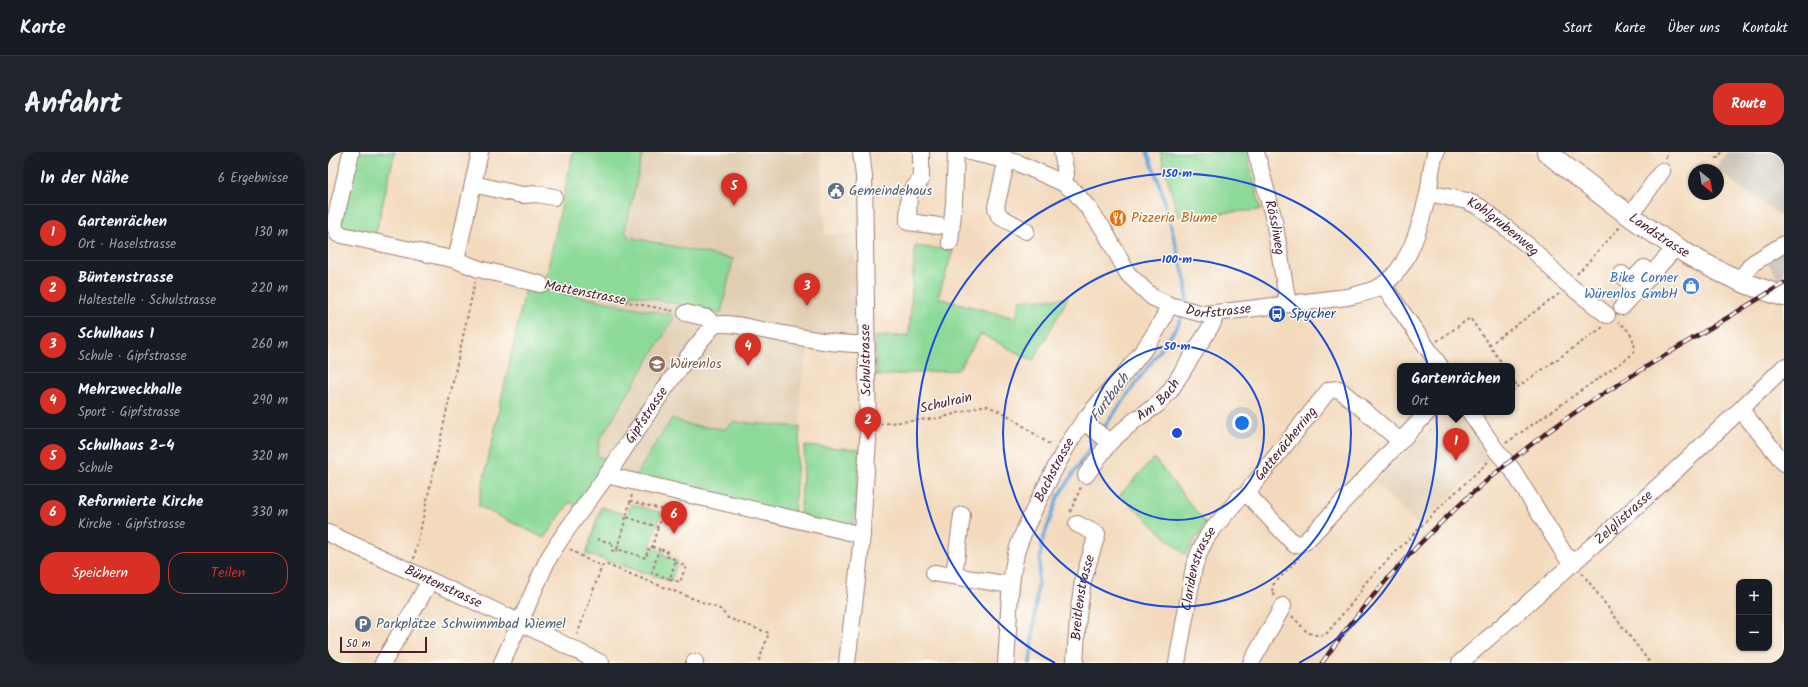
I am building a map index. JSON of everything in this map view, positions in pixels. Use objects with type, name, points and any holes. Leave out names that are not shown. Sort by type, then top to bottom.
[{"type":"main road","name":"Landstrasse","points":[[1553,154],[1630,216],[1707,266],[1769,292],[1784,296]]},
{"type":"street","name":"Mattenstrasse","points":[[351,152],[334,225],[338,234],[456,260],[478,269],[540,284]]},
{"type":"street","points":[[456,260],[480,152]]},
{"type":"street","name":"Schulstrasse","points":[[847,663],[862,535],[868,426],[864,176],[861,152]]},
{"type":"street","points":[[921,152],[921,180],[909,193],[908,222],[939,226]]},
{"type":"street","points":[[950,242],[954,203],[956,152]]},
{"type":"street","name":"Dorfstrasse","points":[[970,152],[1007,159],[1063,183],[1075,192],[1089,208],[1104,230],[1128,274],[1152,297],[1192,312],[1215,313],[1346,297],[1369,292],[1383,285],[1402,264],[1411,249],[1428,193],[1432,163],[1436,152]]},
{"type":"street","points":[[1062,152],[1066,174],[1063,183]]},
{"type":"street","name":"Rössliweg","points":[[1256,152],[1274,220],[1288,304]]},
{"type":"street","points":[[1007,159],[996,207],[999,216],[1026,231]]},
{"type":"street","points":[[1630,216],[1662,171]]},
{"type":"street","points":[[473,184],[522,196],[537,194],[554,197]]},
{"type":"street","name":"Kohlgrubenweg","points":[[1428,193],[1467,202],[1480,207],[1530,247],[1568,284],[1614,314]]},
{"type":"street","points":[[1622,274],[1630,283],[1672,244]]},
{"type":"street","points":[[1614,314],[1672,244]]},
{"type":"street","points":[[1739,280],[1753,263],[1784,244]]},
{"type":"street","points":[[1383,285],[1438,363]]},
{"type":"street","name":"Bachstrasse","points":[[1006,663],[1016,553],[1028,523],[1063,453],[1087,425],[1173,306]]},
{"type":"street","points":[[686,313],[707,318],[714,325],[733,325],[853,345],[866,344]]},
{"type":"street","name":"Am Bach","points":[[1086,475],[1108,441],[1135,420],[1158,405],[1170,391],[1213,323],[1215,313]]},
{"type":"street","name":"Gipfstrasse","points":[[502,663],[547,561],[559,541],[697,344],[714,325]]},
{"type":"street","name":"Zelglistrasse","points":[[1460,663],[1574,563],[1741,410],[1784,367]]},
{"type":"street","name":"Gatterächerring","points":[[1299,544],[1295,545],[1252,499],[1249,490],[1329,390],[1339,388],[1400,441]]},
{"type":"street","points":[[1741,410],[1784,463]]},
{"type":"street","points":[[1299,544],[1305,542],[1425,415]]},
{"type":"street","points":[[1472,415],[1497,451],[1512,469],[1565,555],[1574,563]]},
{"type":"street","points":[[1087,425],[1108,441]]},
{"type":"street","points":[[606,475],[862,535]]},
{"type":"street","name":"Claridenstrasse","points":[[1177,663],[1194,567],[1200,550],[1208,535],[1240,497],[1250,494]]},
{"type":"street","points":[[954,575],[962,515]]},
{"type":"street","name":"Breitlenstrasse","points":[[1075,663],[1078,616],[1083,581],[1097,534],[1077,524]]},
{"type":"street","name":"Büntenstrasse","points":[[328,533],[519,622],[601,663]]},
{"type":"street","points":[[934,573],[1012,585]]},
{"type":"street","points":[[382,663],[430,581]]},
{"type":"street","points":[[1251,663],[1284,606]]},
{"type":"path","points":[[1716,158],[1718,158],[1722,152]]},
{"type":"path","points":[[1489,345],[1568,284],[1581,272],[1630,216]]},
{"type":"path","points":[[411,572],[478,269]]},
{"type":"path","name":"Mattenstrasse","points":[[540,284],[686,313]]},
{"type":"path","points":[[1299,544],[1301,555],[1273,585],[1272,592],[1308,632],[1321,636],[1327,633],[1360,593],[1364,584],[1497,451],[1629,357],[1635,350],[1634,340],[1626,327],[1614,314],[1515,389]]},
{"type":"path","points":[[1426,348],[1470,318],[1502,363]]},
{"type":"path","points":[[1515,382],[1518,387]]},
{"type":"path","name":"Schulrain","points":[[868,426],[940,418],[986,405],[1006,414],[1063,453]]},
{"type":"path","points":[[1077,524],[1066,521],[1086,475]]},
{"type":"path","points":[[617,549],[636,482]]},
{"type":"path","points":[[597,538],[613,543],[611,550],[616,552],[617,549],[646,558],[648,549],[651,550],[662,516],[671,519],[678,492]]},
{"type":"path","points":[[630,501],[672,512]]},
{"type":"path","points":[[626,517],[658,527]]},
{"type":"path","points":[[559,541],[586,559],[602,566],[607,565],[720,609],[728,618],[769,633],[758,663]]},
{"type":"path","points":[[652,547],[667,551],[666,556],[674,558],[675,562],[670,579]]},
{"type":"path","points":[[659,549],[652,573],[680,582],[686,566],[675,562]]},
{"type":"path","points":[[1574,563],[1650,663]]},
{"type":"path","points":[[572,648],[602,566]]},
{"type":"shaded area","name":"Würenlos","points":[[573,152],[821,152],[825,235],[854,234],[858,337],[812,335],[800,390],[800,427],[794,515],[604,472],[570,502],[544,538],[478,506],[526,286],[545,282]]},
{"type":"shaded area","points":[[1728,152],[1784,152],[1784,218],[1724,175],[1724,164],[1719,164]]},
{"type":"shaded area","points":[[1784,236],[1784,277],[1779,280],[1760,250]]},
{"type":"shaded area","points":[[1444,415],[1467,415],[1494,453],[1419,526],[1375,483]]},
{"type":"green space","points":[[356,152],[395,152],[375,236],[344,229],[341,222]]},
{"type":"green space","points":[[573,152],[643,152],[625,231],[628,237],[733,259],[721,313],[631,294],[630,299],[545,282]]},
{"type":"green space","points":[[1160,152],[1265,152],[1247,154],[1261,210],[1178,216]]},
{"type":"green space","points":[[915,246],[953,250],[938,298],[1016,318],[1020,300],[1068,298],[1033,361],[981,334],[958,370],[877,376],[874,337],[909,335]]},
{"type":"green space","points":[[526,286],[672,315],[673,320],[600,439],[597,455],[610,463],[578,508],[570,502],[544,538],[478,506]]},
{"type":"green space","points":[[672,418],[688,425],[725,429],[734,422],[800,427],[794,515],[634,478]]},
{"type":"green space","points":[[805,446],[860,449],[853,530],[800,516]]},
{"type":"green space","points":[[1154,458],[1206,524],[1185,555],[1120,495]]},
{"type":"green space","points":[[631,504],[661,513],[650,547],[664,552],[663,556],[678,561],[671,581],[586,554],[601,507],[627,515]]},
{"type":"waterway","name":"Furtbach","points":[[1147,152],[1160,185],[1186,283],[1187,305]]},
{"type":"waterway","name":"Furtbach","points":[[1102,430],[1177,327],[1184,312]]},
{"type":"waterway","name":"Furtbach","points":[[1030,663],[1042,542],[1058,497],[1097,437]]},
{"type":"railway","points":[[1322,663],[1375,593],[1404,560],[1435,528],[1500,469],[1596,398],[1784,283]]},
{"type":"place","name":"Gemeindehaus","points":[[836,191]]},
{"type":"place","name":"Schulhaus 2-4","points":[[734,206]]},
{"type":"place","name":"Pizzeria Blume","points":[[1118,218]]},
{"type":"place","name":"Bike Corner Würenlos GmbH","points":[[1691,286]]},
{"type":"place","name":"Schulhaus 1","points":[[807,306]]},
{"type":"place","name":"Spycher","points":[[1277,314]]},
{"type":"place","name":"Würenlos","points":[[657,364]]},
{"type":"place","name":"Mehrzweckhalle","points":[[748,366]]},
{"type":"place","name":"Büntenstrasse","points":[[868,440]]},
{"type":"place","name":"Gartenrächen","points":[[1456,461]]},
{"type":"place","name":"Reformierte Kirche","points":[[674,534]]},
{"type":"place","name":"Parkplätze Schwimmbad Wiemel","points":[[363,624]]}]
